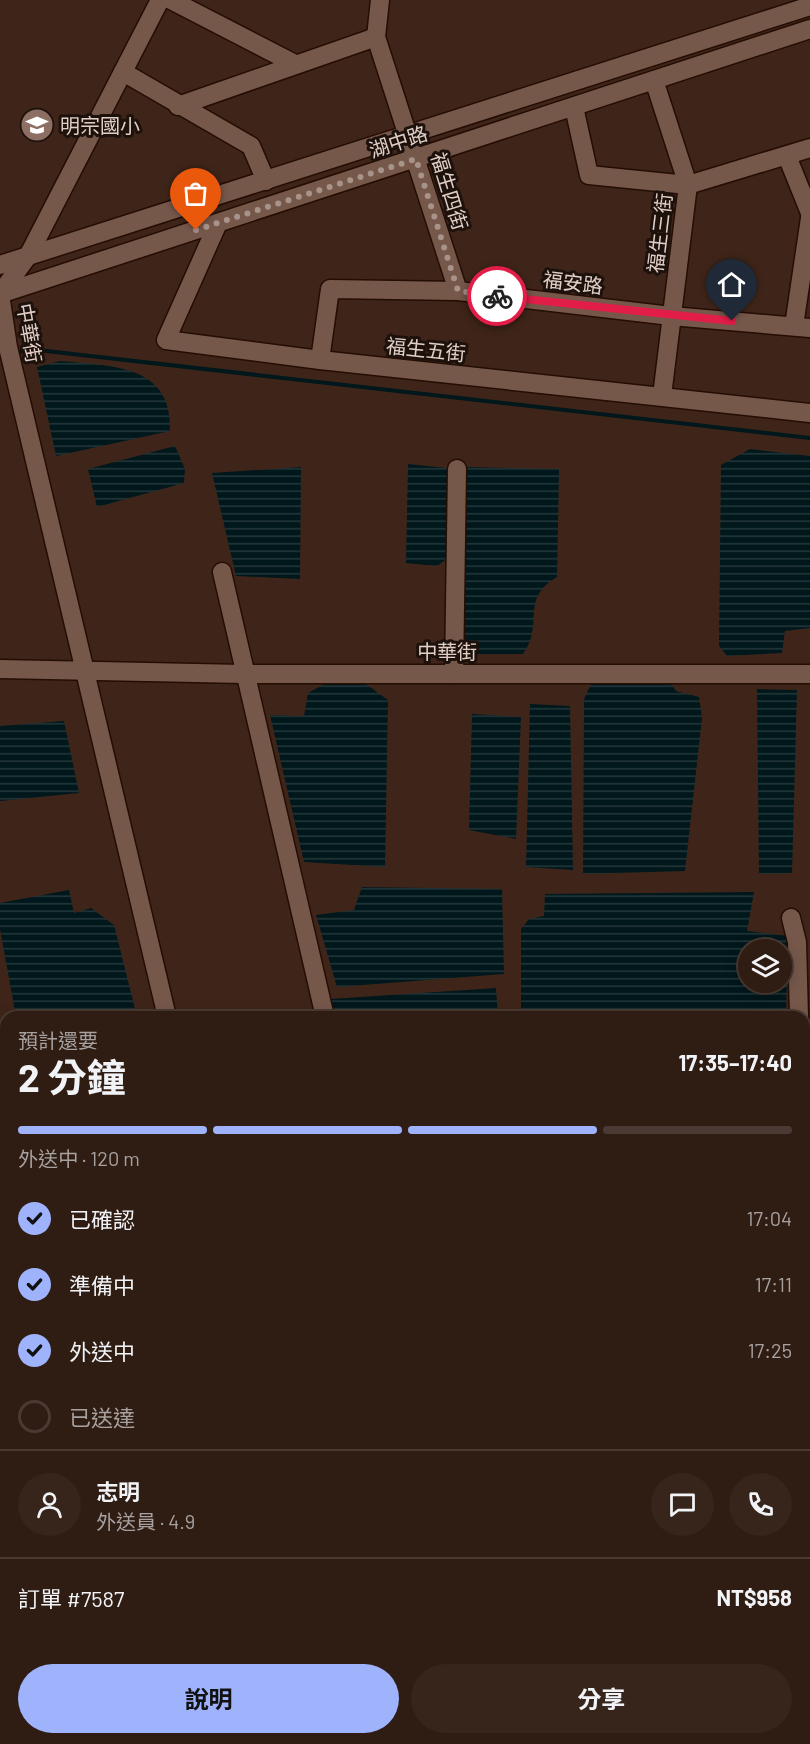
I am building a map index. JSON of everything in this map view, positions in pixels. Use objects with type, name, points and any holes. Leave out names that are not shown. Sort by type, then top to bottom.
[{"type":"street","name":"中華街","points":[[160,0],[28,256],[0,294],[8,347],[166,1011]]},
{"type":"street","points":[[171,0],[295,64]]},
{"type":"street","name":"福生四街","points":[[381,0],[376,37],[458,291]]},
{"type":"street","name":"湖中路","points":[[0,265],[810,6]]},
{"type":"street","name":"湖中路","points":[[0,294],[810,29]]},
{"type":"street","points":[[178,106],[376,37]]},
{"type":"street","points":[[123,72],[178,106],[251,146],[266,181]]},
{"type":"street","name":"福生三街","points":[[654,80],[688,185],[662,396]]},
{"type":"street","points":[[574,107],[589,175],[688,185],[810,148]]},
{"type":"street","points":[[787,156],[810,213]]},
{"type":"street","points":[[802,327],[810,218]]},
{"type":"street","name":"福生五街","points":[[218,223],[166,340],[320,360],[810,413]]},
{"type":"street","name":"福安路","points":[[320,360],[330,290],[458,291],[671,316],[802,327]]},
{"type":"street","points":[[454,674],[457,470]]},
{"type":"street","points":[[222,572],[244,674],[282,823],[324,1011]]},
{"type":"street","name":"中華街","points":[[0,669],[244,674],[810,674]]},
{"type":"street","points":[[791,918],[797,942],[799,1011]]},
{"type":"water","points":[[60,361],[118,368],[150,381],[161,392],[168,409],[170,431],[56,456],[37,367]]},
{"type":"water","points":[[175,446],[185,469],[184,483],[97,507],[88,469]]},
{"type":"water","points":[[750,449],[810,456],[810,628],[785,631],[782,653],[727,656],[719,646],[721,465]]},
{"type":"water","points":[[408,464],[447,468],[448,558],[437,566],[406,563]]},
{"type":"water","points":[[301,467],[300,579],[236,576],[212,473]]},
{"type":"water","points":[[467,467],[559,469],[557,577],[546,585],[535,603],[532,632],[523,654],[471,654],[461,648]]},
{"type":"water","points":[[592,682],[670,682],[676,691],[699,697],[702,718],[685,871],[583,874],[584,699]]},
{"type":"water","points":[[324,684],[366,684],[388,700],[385,867],[304,862],[270,715],[304,716],[308,693]]},
{"type":"water","points":[[757,689],[797,690],[792,873],[759,874]]},
{"type":"water","points":[[530,704],[570,706],[573,870],[526,867]]},
{"type":"water","points":[[472,714],[521,717],[516,839],[469,830]]},
{"type":"water","points":[[64,721],[79,793],[0,801],[0,726]]},
{"type":"water","points":[[362,887],[502,889],[504,974],[337,987],[316,915],[354,910]]},
{"type":"water","points":[[69,890],[74,913],[91,908],[114,925],[136,1011],[15,1011],[0,929],[0,903]]},
{"type":"water","points":[[754,892],[747,931],[788,936],[788,939],[738,939],[738,993],[787,993],[786,1011],[521,1011],[521,929],[529,919],[544,916],[545,894]]},
{"type":"water","points":[[496,988],[498,1011],[335,1011],[330,999]]},
{"type":"waterway","points":[[14,354],[29,349],[810,438]]},
{"type":"way so far","points":[[196,230],[416,159],[458,291],[497,296]]},
{"type":"place","name":"明宗國小","points":[[37,125]]},
{"type":"route","points":[[497,296],[732,321]]}]
